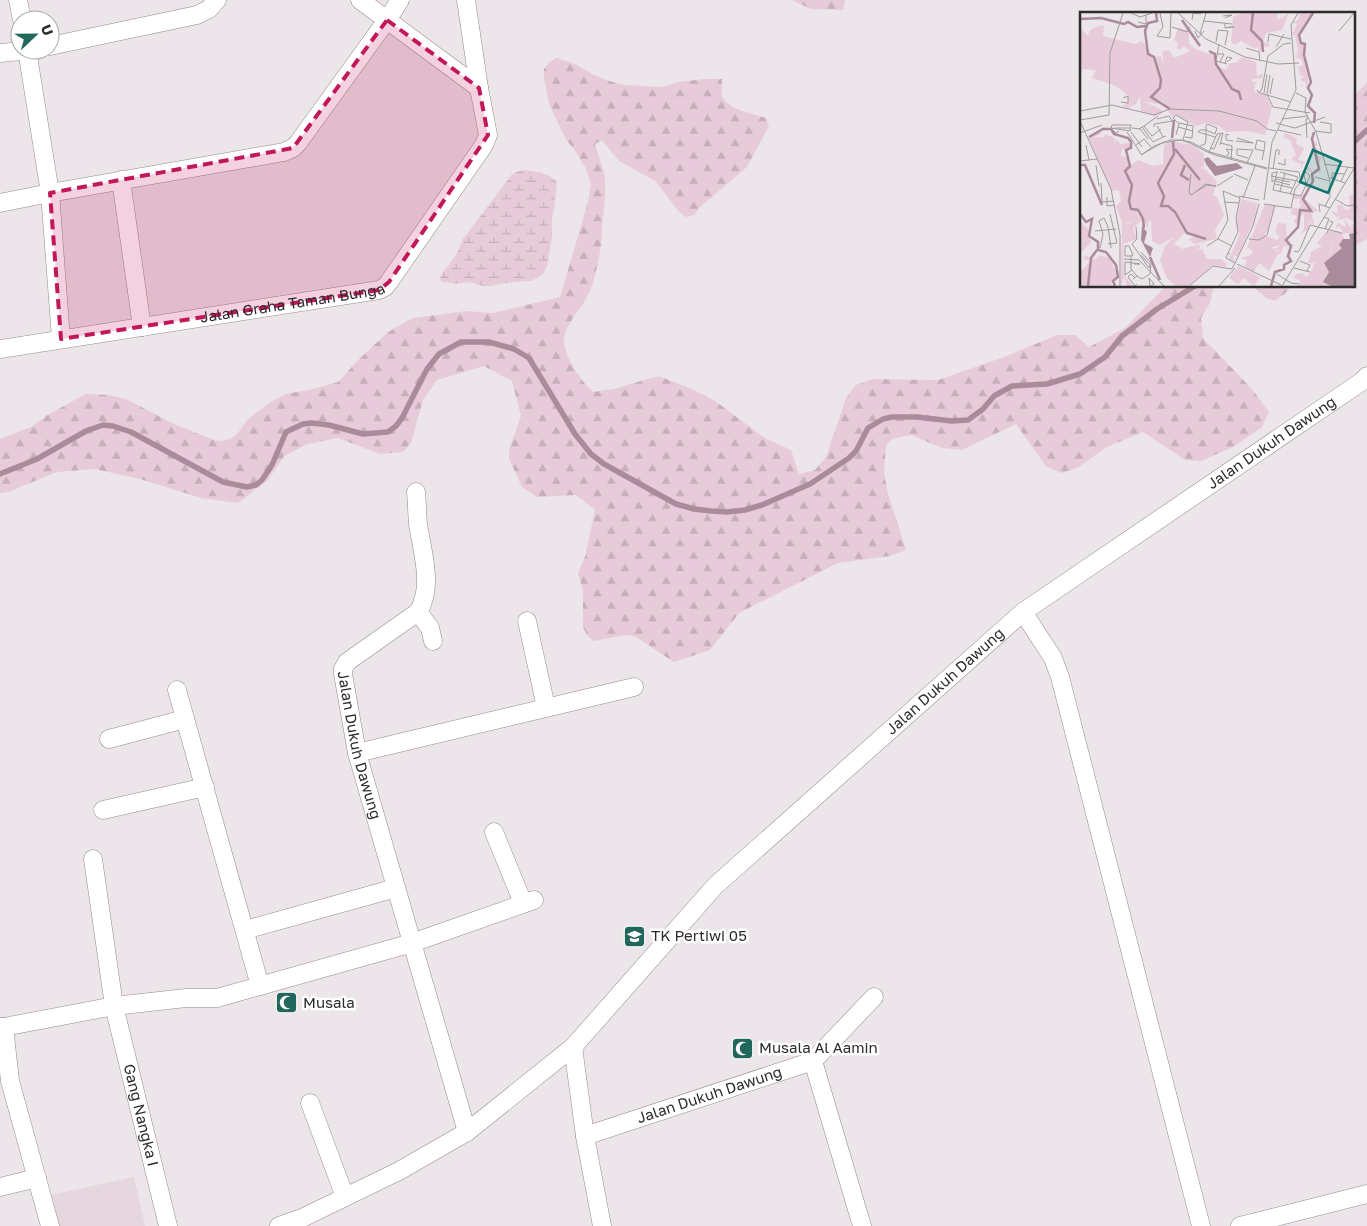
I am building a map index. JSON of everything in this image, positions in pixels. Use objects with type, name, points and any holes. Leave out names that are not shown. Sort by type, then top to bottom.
[{"type":"street","points":[[60,44],[197,15],[209,9],[217,0]]},
{"type":"street","points":[[360,0],[479,88]]},
{"type":"street","points":[[0,203],[284,152],[293,148],[400,0]]},
{"type":"street","name":"Jalan Graha Taman Bunga","points":[[0,349],[379,290],[385,287],[487,140],[488,135],[466,0]]},
{"type":"street","points":[[30,60],[50,193],[61,339]]},
{"type":"street","points":[[121,180],[142,327]]},
{"type":"street","name":"Jalan Dukuh Dawung","points":[[280,1226],[302,1218],[399,1171],[467,1132],[574,1047],[715,886],[1022,612],[1361,382],[1367,376]]},
{"type":"street","points":[[416,492],[418,522],[426,566],[424,599],[418,612],[428,626],[433,641]]},
{"type":"street","name":"Jalan Dukuh Dawung","points":[[418,612],[345,665],[343,674],[357,753],[467,1132]]},
{"type":"street","points":[[1022,612],[1053,658],[1060,677],[1201,1226]]},
{"type":"street","points":[[528,621],[546,707]]},
{"type":"street","points":[[357,753],[634,687]]},
{"type":"street","points":[[177,690],[260,986]]},
{"type":"street","points":[[109,739],[185,719]]},
{"type":"street","points":[[103,810],[205,788]]},
{"type":"street","points":[[50,1226],[10,1081],[2,1027],[114,1006],[186,998],[217,998],[412,943],[528,902],[494,832]]},
{"type":"street","points":[[93,859],[114,1006]]},
{"type":"street","points":[[245,930],[396,888]]},
{"type":"street","points":[[862,1226],[813,1061],[874,997]]},
{"type":"street","name":"Gang Nangka I","points":[[114,1006],[168,1226]]},
{"type":"street","points":[[574,1047],[585,1136],[602,1226]]},
{"type":"street","name":"Jalan Dukuh Dawung","points":[[585,1136],[813,1061]]},
{"type":"street","points":[[310,1103],[345,1197]]},
{"type":"street","points":[[0,1187],[37,1178]]},
{"type":"street","points":[[1240,1226],[1367,1194]]},
{"type":"highlighted area","points":[[387,20],[479,88],[488,135],[389,282],[379,290],[61,339],[50,193],[293,148]]},
{"type":"shaded area","points":[[134,1177],[145,1226],[57,1226],[51,1195]]},
{"type":"green space","points":[[792,0],[845,0],[843,10],[811,9]]},
{"type":"green space","points":[[557,58],[577,65],[609,81],[625,85],[662,87],[678,82],[722,79],[722,95],[728,104],[766,118],[769,126],[747,167],[699,208],[694,215],[686,217],[679,212],[655,181],[619,161],[602,140],[595,144],[605,180],[601,245],[592,286],[568,327],[564,340],[570,361],[583,382],[593,392],[614,389],[658,376],[690,388],[715,401],[765,438],[791,450],[799,474],[815,470],[826,457],[846,398],[856,385],[873,379],[938,380],[1004,357],[1057,335],[1075,335],[1089,347],[1125,328],[1164,288],[1214,288],[1210,303],[1201,318],[1203,338],[1252,389],[1269,412],[1262,427],[1233,447],[1201,461],[1185,460],[1143,432],[1107,447],[1077,468],[1061,473],[1046,466],[1016,424],[962,450],[942,448],[911,435],[892,439],[886,446],[884,472],[887,490],[906,550],[890,556],[838,563],[739,613],[710,650],[674,662],[636,637],[627,635],[593,641],[587,635],[583,627],[583,590],[578,573],[585,557],[595,510],[576,495],[537,497],[522,487],[509,459],[509,450],[521,416],[512,381],[484,366],[437,380],[423,400],[411,443],[403,452],[380,454],[338,438],[308,444],[284,456],[268,480],[238,503],[201,498],[140,479],[95,469],[57,472],[8,492],[0,493],[0,439],[31,427],[46,416],[86,394],[108,395],[126,399],[174,424],[214,440],[222,441],[230,439],[237,434],[248,419],[269,403],[286,394],[338,382],[387,333],[413,318],[466,311],[493,313],[560,297],[588,202],[591,184],[585,167],[565,138],[549,104],[544,69],[549,62]]},
{"type":"green space","points":[[1367,82],[1367,239],[1354,246],[1354,95]]},
{"type":"green space","points":[[522,170],[541,173],[557,182],[552,218],[552,238],[547,266],[543,274],[531,281],[491,286],[482,286],[470,282],[456,284],[442,282],[440,279],[441,275],[456,255],[463,239],[512,174]]},
{"type":"green space","points":[[1255,288],[1289,288],[1275,301],[1266,298]]},
{"type":"waterway","points":[[1354,142],[1367,130]]},
{"type":"waterway","points":[[0,474],[37,459],[86,431],[103,425],[131,432],[223,482],[247,487],[256,485],[262,480],[272,465],[286,432],[303,424],[312,423],[329,425],[363,434],[388,432],[402,418],[427,369],[439,354],[461,342],[489,342],[514,349],[529,358],[575,434],[591,454],[604,464],[676,504],[711,511],[745,510],[762,505],[810,484],[849,458],[856,451],[868,428],[883,419],[917,417],[952,421],[968,420],[983,409],[994,396],[1012,386],[1047,384],[1080,374],[1105,357],[1122,336],[1157,309],[1192,288]]},
{"type":"place","name":"TK Pertiwi 05","points":[[635,936]]},
{"type":"place","name":"Musala","points":[[287,1003]]},
{"type":"place","name":"Musala Al Aamin","points":[[743,1048]]}]
